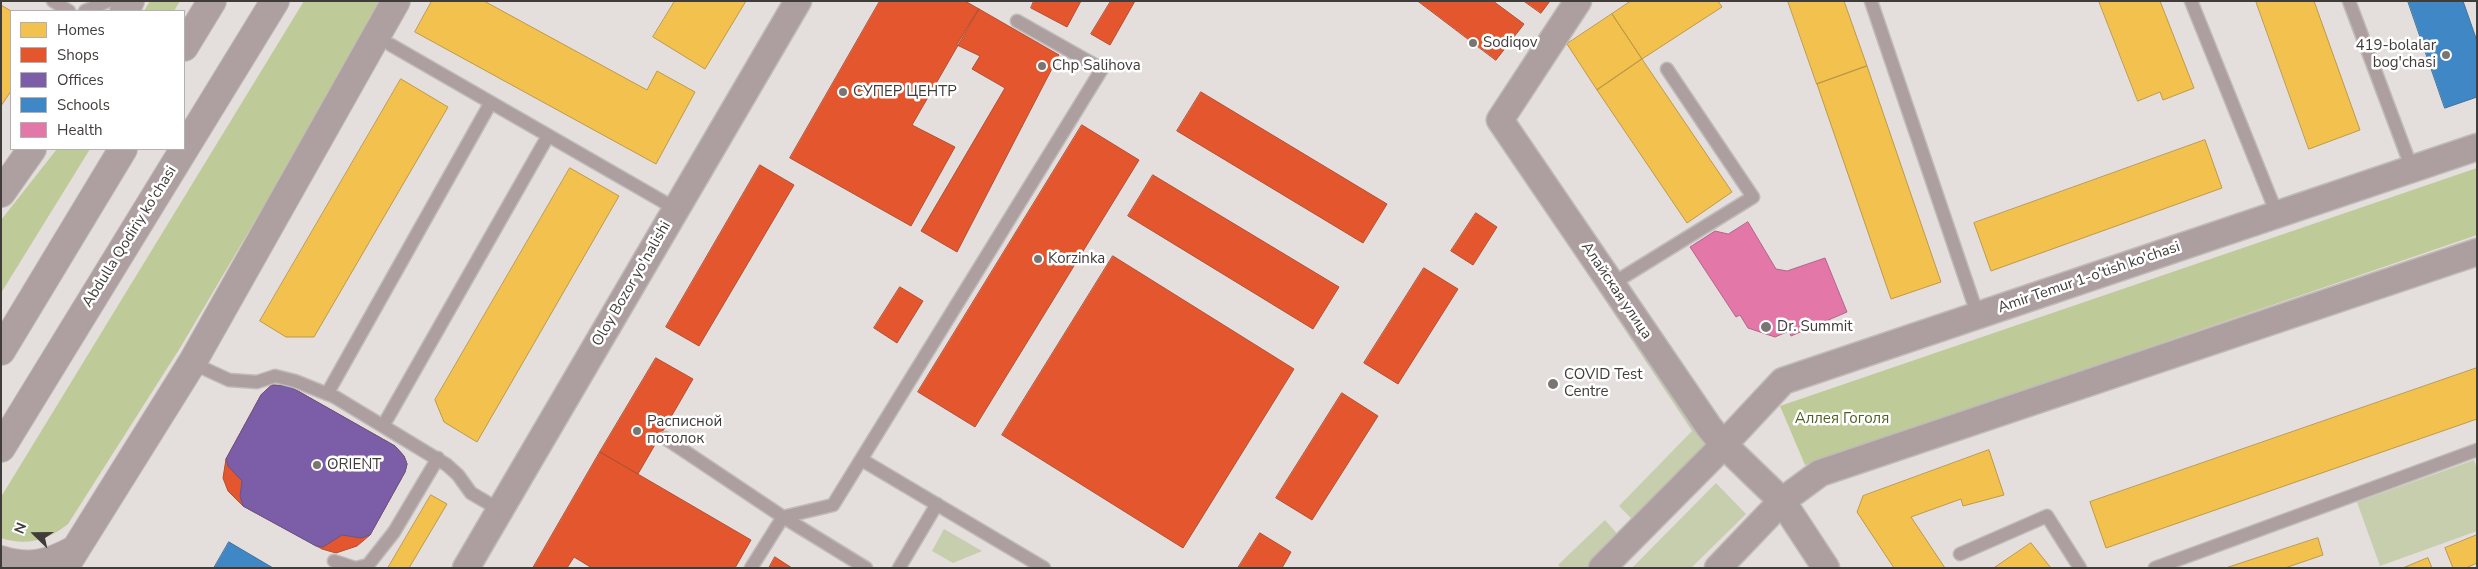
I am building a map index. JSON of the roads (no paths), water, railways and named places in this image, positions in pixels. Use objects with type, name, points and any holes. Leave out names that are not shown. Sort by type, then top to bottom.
[{"type":"main road","points":[[185,46],[212,1]]},
{"type":"main road","name":"Abdulla Qodiriy ko'chasi","points":[[185,148],[275,1]]},
{"type":"main road","points":[[1,560],[16,564],[38,565],[69,559],[192,363],[396,1]]},
{"type":"main road","points":[[2,192],[31,150]]},
{"type":"main road","points":[[1,351],[122,150]]},
{"type":"main road","name":"Abdulla Qodiriy ko'chasi","points":[[1,448],[184,150]]},
{"type":"street","name":"Oloy Bozor yo'nalishi","points":[[466,568],[798,1]]},
{"type":"street","name":"Алайская улица","points":[[1578,1],[1497,112],[1709,427],[1724,445],[1782,501],[1826,568]]},
{"type":"street","name":"Amir Temur 1-o'tish ko'chasi","points":[[1602,568],[1724,445],[1783,382],[2477,147]]},
{"type":"street","points":[[1718,568],[1782,501],[1820,473],[2477,252]]},
{"type":"lane","points":[[53,1],[67,10]]},
{"type":"lane","points":[[87,10],[108,1]]},
{"type":"lane","points":[[1870,1],[1978,316]]},
{"type":"lane","points":[[2191,1],[2277,214]]},
{"type":"lane","points":[[2349,1],[2412,169]]},
{"type":"lane","points":[[751,568],[783,517],[833,505],[1102,69],[1017,22]]},
{"type":"lane","points":[[391,45],[490,104],[676,209]]},
{"type":"lane","points":[[1612,284],[1753,197],[1667,69]]},
{"type":"lane","points":[[326,394],[490,104]]},
{"type":"lane","points":[[383,426],[548,136]]},
{"type":"lane","points":[[192,363],[229,380],[257,382],[275,376],[326,394],[438,458],[458,475],[471,493],[500,510]]},
{"type":"lane","points":[[665,438],[783,517],[866,568]]},
{"type":"lane","points":[[2155,568],[2477,450]]},
{"type":"lane","points":[[334,561],[356,568],[368,565],[394,532],[438,458]]},
{"type":"lane","points":[[862,460],[1044,568]]},
{"type":"lane","points":[[899,568],[937,504]]},
{"type":"lane","points":[[1960,554],[2047,516],[2080,568]]},
{"type":"place","name":"Sodiqov","points":[[1473,43]]},
{"type":"place","name":"419-bolalar bog'chasi","points":[[2446,55]]},
{"type":"place","name":"Chp Salihova","points":[[1042,66]]},
{"type":"place","name":"СУПЕР ЦЕНТР","points":[[843,92]]},
{"type":"place","name":"Korzinka","points":[[1038,259]]},
{"type":"place","name":"Dr. Summit","points":[[1766,327]]},
{"type":"place","name":"COVID Test Centre","points":[[1553,384]]},
{"type":"place","name":"Расписной потолок","points":[[637,431]]},
{"type":"place","name":"ORIENT","points":[[317,465]]},
{"type":"park label","name":"Аллея Гоголя","points":[[1842,419]]}]
